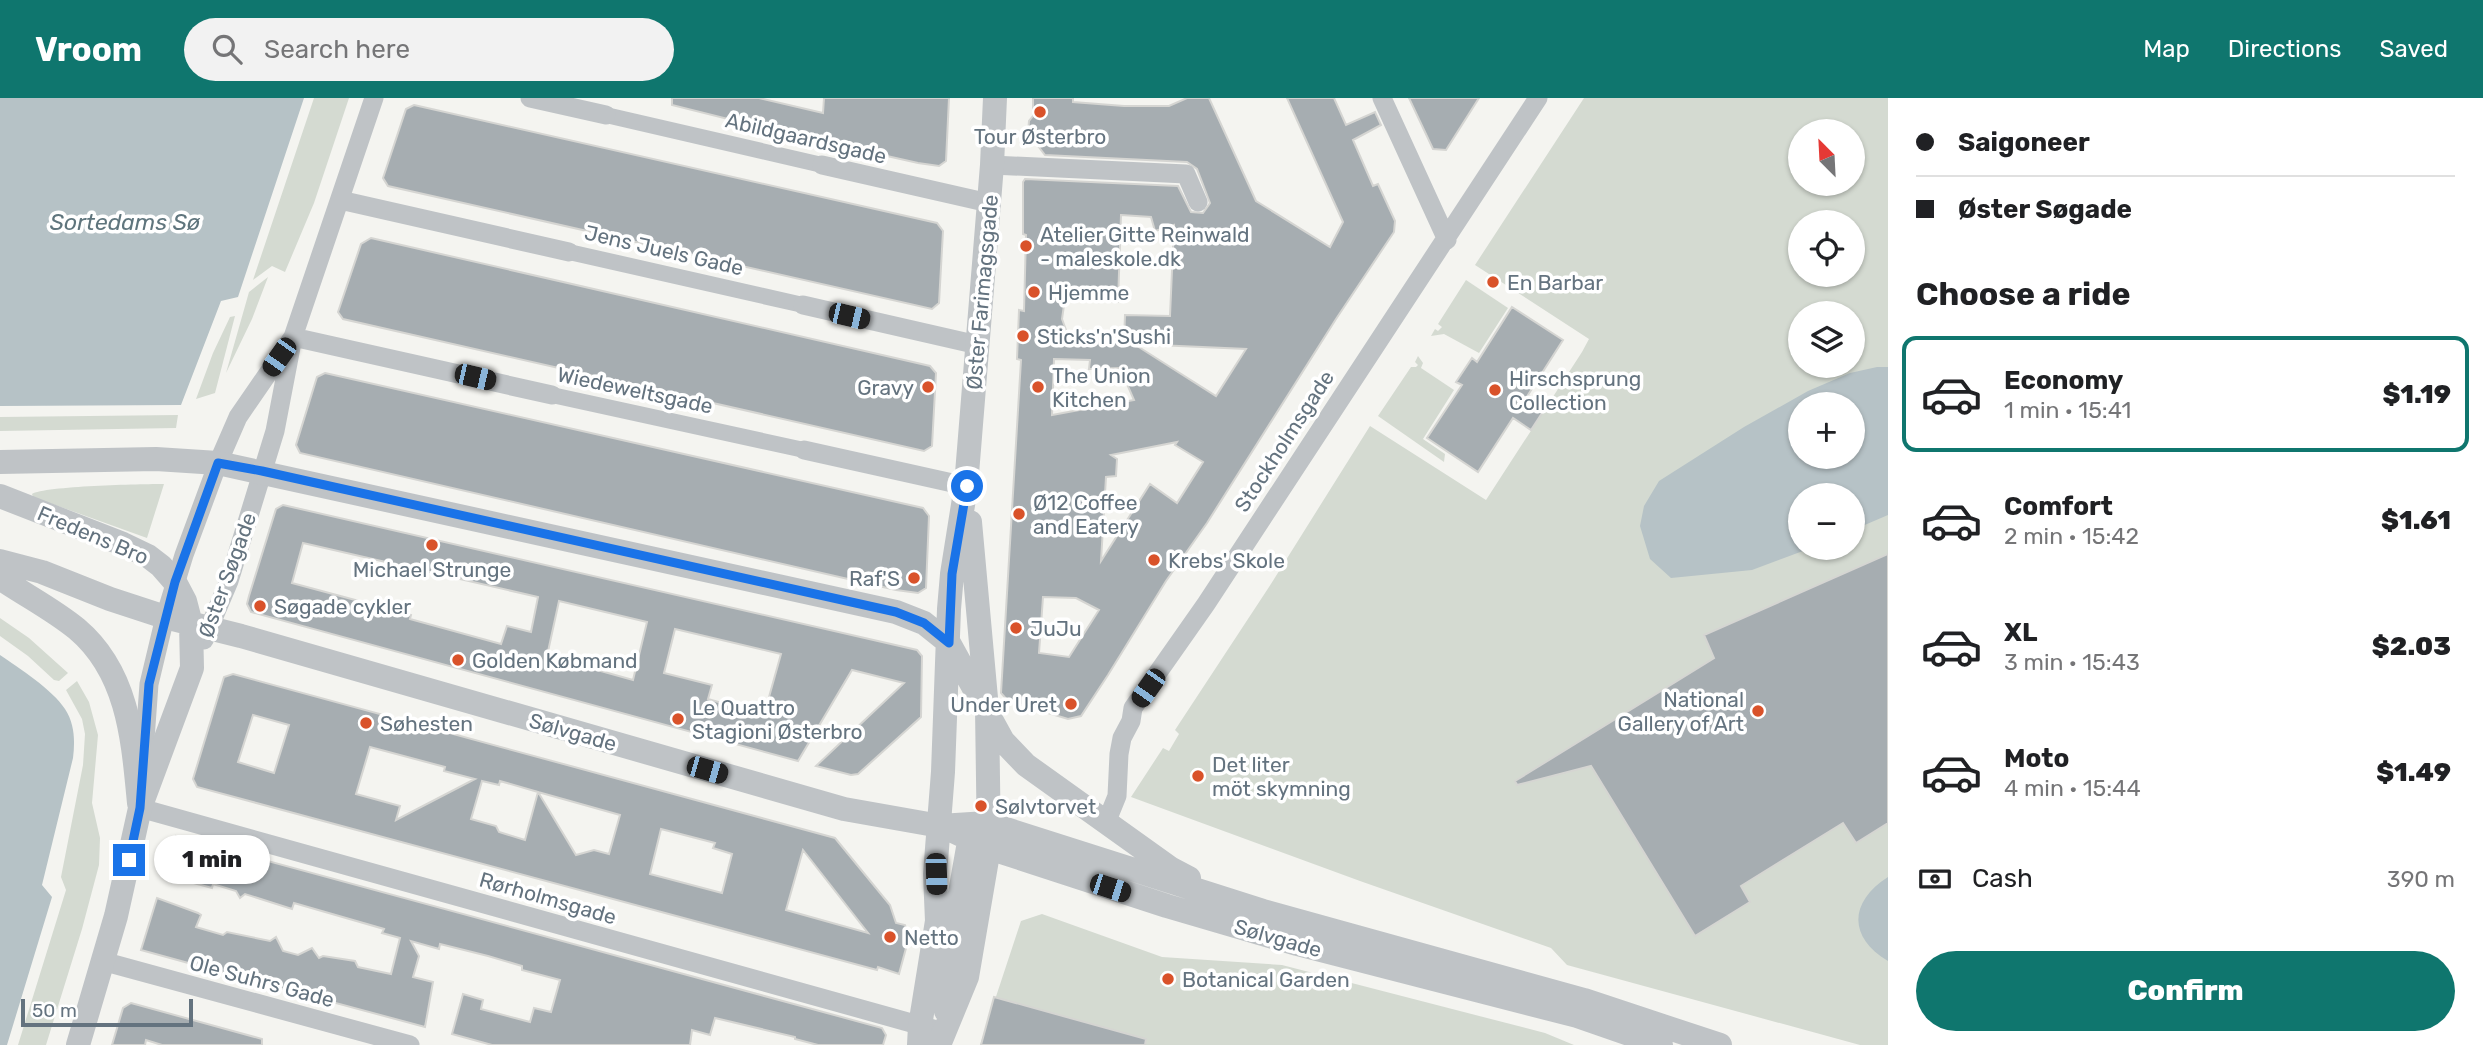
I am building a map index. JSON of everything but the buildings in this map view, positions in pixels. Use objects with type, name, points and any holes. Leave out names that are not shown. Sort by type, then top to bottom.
[{"type":"street","name":"Øster Søgade","points":[[200,626],[229,581],[275,431],[293,337],[374,98]]},
{"type":"street","name":"Abildgaardsgade","points":[[530,98],[989,203]]},
{"type":"street","name":"Øster Farimagsgade","points":[[931,1037],[937,921],[936,874],[952,574],[967,486],[995,98]]},
{"type":"street","points":[[1382,98],[1447,240]]},
{"type":"street","name":"Stockholmsgade","points":[[1106,823],[1117,796],[1119,754],[1133,708],[1206,604],[1538,98]]},
{"type":"street","points":[[992,164],[1186,174],[1198,202]]},
{"type":"street","name":"Jens Juels Gade","points":[[340,200],[978,345]]},
{"type":"street","name":"Øster Søgade","points":[[78,1045],[126,877],[140,808],[149,684],[175,582],[218,463],[238,417],[293,337]]},
{"type":"street","name":"Wiedeweltsgade","points":[[293,337],[967,486]]},
{"type":"street","points":[[0,462],[156,459],[218,463],[262,471],[896,612],[924,623],[949,643]]},
{"type":"street","name":"Øster Farimagsgade","points":[[931,1037],[961,881],[980,834],[981,699],[967,486]]},
{"type":"street","name":"Fredens Bro","points":[[0,496],[123,544],[148,556],[161,566],[175,582],[200,626],[192,668]]},
{"type":"street","points":[[0,561],[42,572],[165,617]]},
{"type":"street","points":[[0,578],[77,629],[101,655],[117,685],[129,720],[140,808]]},
{"type":"street","name":"Sølvgade","points":[[165,617],[844,809],[980,834],[1263,911],[1584,1000],[1720,1045]]},
{"type":"street","name":"Sølvgade","points":[[949,643],[1003,741],[1026,765],[1170,868],[1263,911]]},
{"type":"street","name":"Øster Søgade","points":[[140,808],[192,668]]},
{"type":"street","name":"Rørholmsgade","points":[[140,808],[931,1037]]},
{"type":"street","name":"Sølvgade","points":[[980,834],[1156,902],[1297,944],[1577,1016],[1661,1045]]},
{"type":"street","name":"Ole Suhrs Gade","points":[[103,961],[410,1045]]},
{"type":"street","points":[[1577,1016],[1638,1045]]},
{"type":"shaded area","points":[[314,98],[349,98],[314,203],[285,272],[272,266],[253,280]]},
{"type":"shaded area","points":[[1584,98],[1888,98],[1888,1045],[1860,1045],[1567,965],[1551,948],[1131,797],[1163,748],[1169,751],[1179,734],[1175,730],[1370,426],[1486,500],[1589,339],[1475,265]]},
{"type":"shaded area","points":[[268,277],[252,319],[226,373],[249,292]]},
{"type":"shaded area","points":[[1466,280],[1508,308],[1479,353],[1444,334],[1431,336],[1435,329],[1438,331],[1442,327],[1438,324]]},
{"type":"shaded area","points":[[235,316],[215,393],[196,399],[213,353],[230,317]]},
{"type":"shaded area","points":[[1418,356],[1423,363],[1421,368],[1454,390],[1423,439],[1445,454],[1444,462],[1378,416],[1411,367],[1418,365],[1415,362]]},
{"type":"shaded area","points":[[178,415],[176,428],[0,431],[0,417]]},
{"type":"shaded area","points":[[164,484],[147,538],[33,497],[32,494],[73,487]]},
{"type":"shaded area","points":[[0,618],[29,638],[68,673],[59,681],[54,680],[28,656],[0,636]]},
{"type":"shaded area","points":[[77,681],[89,702],[98,735],[92,803],[100,838],[99,865],[46,1045],[18,1045],[66,890],[61,877],[83,765],[85,734],[82,719],[66,690]]},
{"type":"shaded area","name":"Botanical Garden","points":[[1042,914],[1162,957],[1282,965],[1545,1033],[1574,1045],[980,1045],[1021,921]]},
{"type":"water","name":"Sortedams Sø","points":[[0,98],[304,98],[238,297],[221,301],[181,405],[0,406]]},
{"type":"water","points":[[1888,367],[1888,515],[1865,525],[1865,483],[1788,483],[1788,557],[1752,570],[1671,578],[1650,559],[1640,526],[1644,506],[1659,481],[1788,402],[1788,469],[1865,469],[1865,392],[1808,391],[1838,378],[1865,378],[1865,370]]},
{"type":"water","points":[[0,655],[60,702],[71,721],[74,739],[73,758],[42,885],[52,897],[7,1045],[0,1045]]},
{"type":"water","points":[[1888,877],[1888,961],[1866,941],[1858,919],[1866,897]]},
{"type":"place","name":"Tour Østerbro","points":[[1040,112]]},
{"type":"place","name":"Atelier Gitte Reinwald - maleskole.dk","points":[[1026,246]]},
{"type":"place","name":"En Barbar","points":[[1493,282]]},
{"type":"place","name":"Hjemme","points":[[1034,292]]},
{"type":"place","name":"Sticks'n'Sushi","points":[[1023,336]]},
{"type":"place","name":"Gravy","points":[[928,387]]},
{"type":"place","name":"The Union Kitchen","points":[[1038,387]]},
{"type":"place","name":"Hirschsprung Collection","points":[[1495,390]]},
{"type":"place","name":"Ø12 Coffee and Eatery","points":[[1019,514]]},
{"type":"place","name":"Michael Strunge","points":[[432,545]]},
{"type":"place","name":"Krebs' Skole","points":[[1154,560]]},
{"type":"place","name":"Raf'S","points":[[914,578]]},
{"type":"place","name":"Søgade cykler","points":[[260,606]]},
{"type":"place","name":"JuJu","points":[[1016,628]]},
{"type":"place","name":"Golden Købmand","points":[[458,660]]},
{"type":"place","name":"Under Uret","points":[[1071,704]]},
{"type":"place","name":"National Gallery of Art","points":[[1758,711]]},
{"type":"place","name":"Le Quattro Stagioni Østerbro","points":[[678,719]]},
{"type":"place","name":"Søhesten","points":[[366,723]]},
{"type":"place","name":"Det liter möt skymning","points":[[1198,776]]},
{"type":"place","name":"Sølvtorvet","points":[[981,806]]},
{"type":"place","name":"Netto","points":[[890,937]]},
{"type":"place","name":"Botanical Garden","points":[[1168,979]]},
{"type":"route","points":[[129,860],[140,808],[149,684],[175,582],[218,463],[896,612],[924,623],[949,643],[952,574],[967,486]]}]
